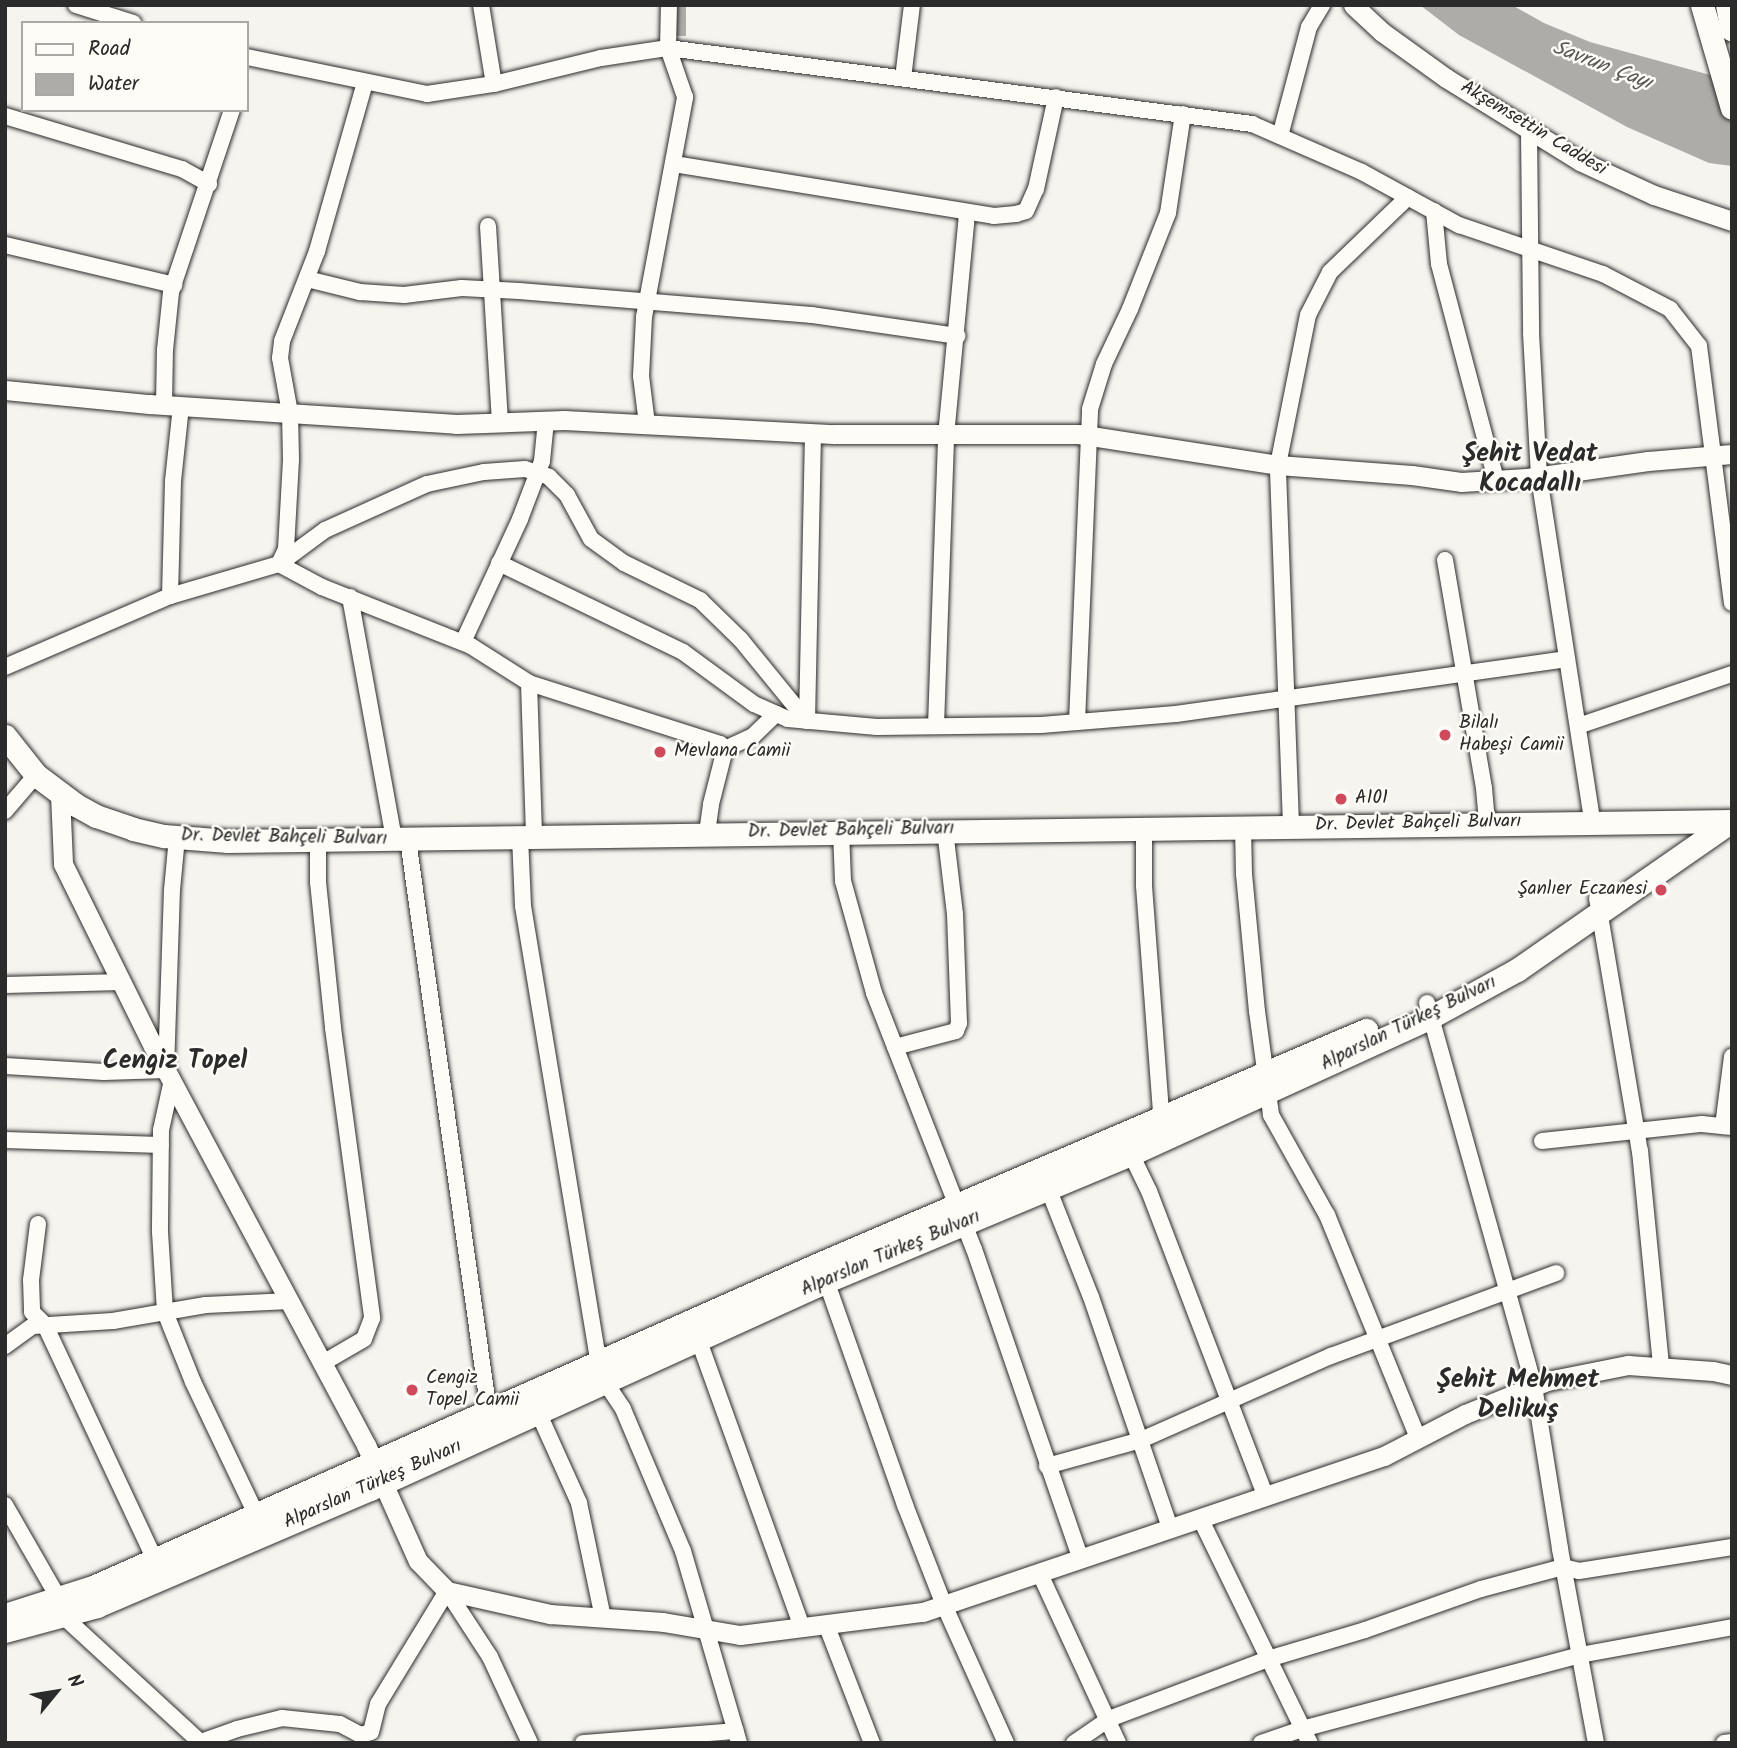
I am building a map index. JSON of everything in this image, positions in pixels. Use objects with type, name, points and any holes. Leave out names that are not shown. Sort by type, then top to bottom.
[{"type":"main road","points":[[1704,14],[1732,108]]},
{"type":"main road","name":"Dr. Devlet Bahçeli Bulvarı","points":[[5,736],[36,775],[60,794],[96,816],[133,829],[177,838],[318,841],[841,831],[1731,821]]},
{"type":"main road","name":"Alparslan Türkeş Bulvarı","points":[[5,1615],[60,1607],[97,1606],[379,1472],[823,1273],[1267,1083],[1517,970],[1598,906],[1731,821]]},
{"type":"main road","name":"Alparslan Türkeş Bulvarı","points":[[959,1214],[1048,1188],[1131,1154],[1163,1128]]},
{"type":"main road","name":"Alparslan Türkeş Bulvarı","points":[[490,1423],[538,1412],[602,1372]]},
{"type":"main road","name":"Alparslan Türkeş Bulvarı","points":[[5,1631],[256,1514],[379,1472]]},
{"type":"street","points":[[76,5],[128,21]]},
{"type":"street","points":[[481,5],[494,84]]},
{"type":"street","points":[[647,424],[641,376],[647,302],[685,97],[668,48],[669,5]]},
{"type":"street","points":[[903,78],[912,5]]},
{"type":"street","points":[[1280,136],[1309,27],[1322,5]]},
{"type":"street","name":"Akşemsettin Caddesi","points":[[1353,5],[1405,49],[1529,131],[1627,183],[1677,204],[1732,221]]},
{"type":"street","points":[[248,59],[428,94],[494,84],[601,58],[668,48],[1252,124],[1362,172],[1459,225],[1603,274],[1670,309],[1699,346],[1722,455],[1732,603]]},
{"type":"street","points":[[279,564],[286,549],[291,460],[290,413],[280,358],[282,341],[307,279],[365,83]]},
{"type":"street","points":[[674,164],[994,216],[1026,211],[1036,189],[1056,97]]},
{"type":"street","points":[[170,596],[173,405],[165,350],[174,285],[231,112]]},
{"type":"street","points":[[1077,722],[1090,410],[1104,364],[1130,309],[1168,213],[1183,114]]},
{"type":"street","points":[[5,116],[182,169],[209,184]]},
{"type":"street","points":[[1529,131],[1530,251],[1539,477],[1592,821]]},
{"type":"street","points":[[1291,825],[1284,698],[1278,465],[1308,315],[1330,272],[1408,197]]},
{"type":"street","points":[[1434,211],[1438,264],[1496,480]]},
{"type":"street","points":[[936,726],[946,436],[967,212]]},
{"type":"street","points":[[488,226],[494,289],[500,423]]},
{"type":"street","points":[[5,245],[174,285]]},
{"type":"street","points":[[307,279],[360,292],[404,295],[462,288],[494,289],[812,315],[957,335]]},
{"type":"street","points":[[5,390],[173,405],[456,424],[545,421],[946,436],[1090,436],[1278,465],[1412,475],[1461,482],[1539,477],[1722,455]]},
{"type":"street","points":[[463,642],[520,519],[538,471],[545,421]]},
{"type":"street","points":[[807,721],[813,432]]},
{"type":"street","points":[[5,667],[170,596],[279,564],[325,530],[427,484],[484,472],[538,471],[549,477],[567,495],[592,539],[624,563],[700,600],[741,640],[807,721]]},
{"type":"street","points":[[1445,560],[1485,788],[1487,825]]},
{"type":"street","points":[[499,563],[683,652],[754,704],[788,719],[807,721],[877,727],[1077,722],[1177,715],[1567,659]]},
{"type":"street","points":[[279,564],[322,587],[463,642],[529,683],[720,744],[725,749]]},
{"type":"street","points":[[350,597],[401,839],[490,1423]]},
{"type":"street","points":[[1578,726],[1732,674]]},
{"type":"street","points":[[529,683],[527,837],[523,906],[602,1372],[623,1409],[683,1552],[737,1737],[583,1743]]},
{"type":"street","points":[[725,749],[753,736],[776,714]]},
{"type":"street","points":[[707,833],[711,804],[725,749]]},
{"type":"street","points":[[5,811],[36,775]]},
{"type":"street","points":[[60,794],[63,864],[169,1075],[379,1472],[418,1561],[447,1591],[490,1657],[530,1743]]},
{"type":"street","points":[[1243,827],[1245,887],[1271,1115],[1327,1215],[1418,1438]]},
{"type":"street","points":[[1144,828],[1143,886],[1163,1128]]},
{"type":"street","points":[[895,1047],[956,1031],[959,1023],[955,914],[945,830]]},
{"type":"street","points":[[841,831],[843,881],[874,993],[959,1214],[1081,1560]]},
{"type":"street","points":[[177,838],[172,890],[169,1075],[161,1145],[160,1232],[165,1312],[193,1382],[256,1514]]},
{"type":"street","points":[[318,841],[318,882],[335,1041],[372,1318],[364,1339],[323,1363]]},
{"type":"street","points":[[1598,906],[1636,1129],[1657,1304],[1661,1367]]},
{"type":"street","points":[[5,985],[122,982]]},
{"type":"street","points":[[1429,1010],[1534,1386],[1563,1567],[1596,1743]]},
{"type":"street","points":[[1542,1141],[1636,1129],[1702,1124],[1727,1126],[1732,1057]]},
{"type":"street","points":[[5,1066],[169,1075]]},
{"type":"street","points":[[5,1140],[161,1145]]},
{"type":"street","points":[[1131,1154],[1149,1191],[1265,1497]]},
{"type":"street","points":[[1048,1188],[1142,1440],[1171,1530]]},
{"type":"street","points":[[38,1224],[32,1280],[32,1312],[46,1325],[155,1560]]},
{"type":"street","points":[[823,1273],[944,1605],[1006,1743]]},
{"type":"street","points":[[1048,1466],[1142,1440],[1197,1414],[1230,1404],[1331,1356],[1556,1273]]},
{"type":"street","points":[[5,1346],[33,1326],[113,1321],[205,1305],[290,1301]]},
{"type":"street","points":[[695,1331],[802,1627]]},
{"type":"street","points":[[447,1591],[550,1615],[663,1622],[740,1635],[923,1612],[1384,1456],[1465,1414],[1534,1386],[1629,1365],[1732,1375]]},
{"type":"street","points":[[538,1412],[579,1503],[603,1618]]},
{"type":"street","points":[[5,1505],[60,1607],[200,1742],[282,1718],[340,1724],[361,1735],[375,1737],[378,1704],[447,1591]]},
{"type":"street","points":[[1201,1520],[1306,1736]]},
{"type":"street","points":[[1074,1743],[1109,1720],[1268,1659],[1481,1590],[1563,1567],[1578,1571],[1732,1547]]},
{"type":"street","points":[[1040,1574],[1118,1743]]},
{"type":"street","points":[[826,1624],[872,1743]]},
{"type":"street","points":[[1261,1743],[1306,1736],[1580,1655],[1732,1627]]},
{"type":"street","points":[[1724,1743],[1732,1742]]},
{"type":"water","points":[[673,5],[686,5],[686,36],[673,36]]},
{"type":"water","name":"Savrun Çayı","points":[[1420,5],[1512,5],[1544,23],[1590,42],[1732,81],[1732,166],[1709,163],[1627,127],[1459,35]]},
{"type":"place","name":"Bilalı Habeşi Camii","points":[[1445,735]]},
{"type":"place","name":"Mevlana Camii","points":[[660,752]]},
{"type":"place","name":"A101","points":[[1341,799]]},
{"type":"place","name":"Şanlıer Eczanesi","points":[[1661,890]]},
{"type":"place","name":"Cengiz Topel Camii","points":[[412,1390]]},
{"type":"district","name":"Şehit Vedat Kocadallı","points":[[1530,470]]},
{"type":"district","name":"Cengiz Topel","points":[[175,1062]]},
{"type":"district","name":"Şehit Mehmet Delikuş","points":[[1518,1396]]}]
